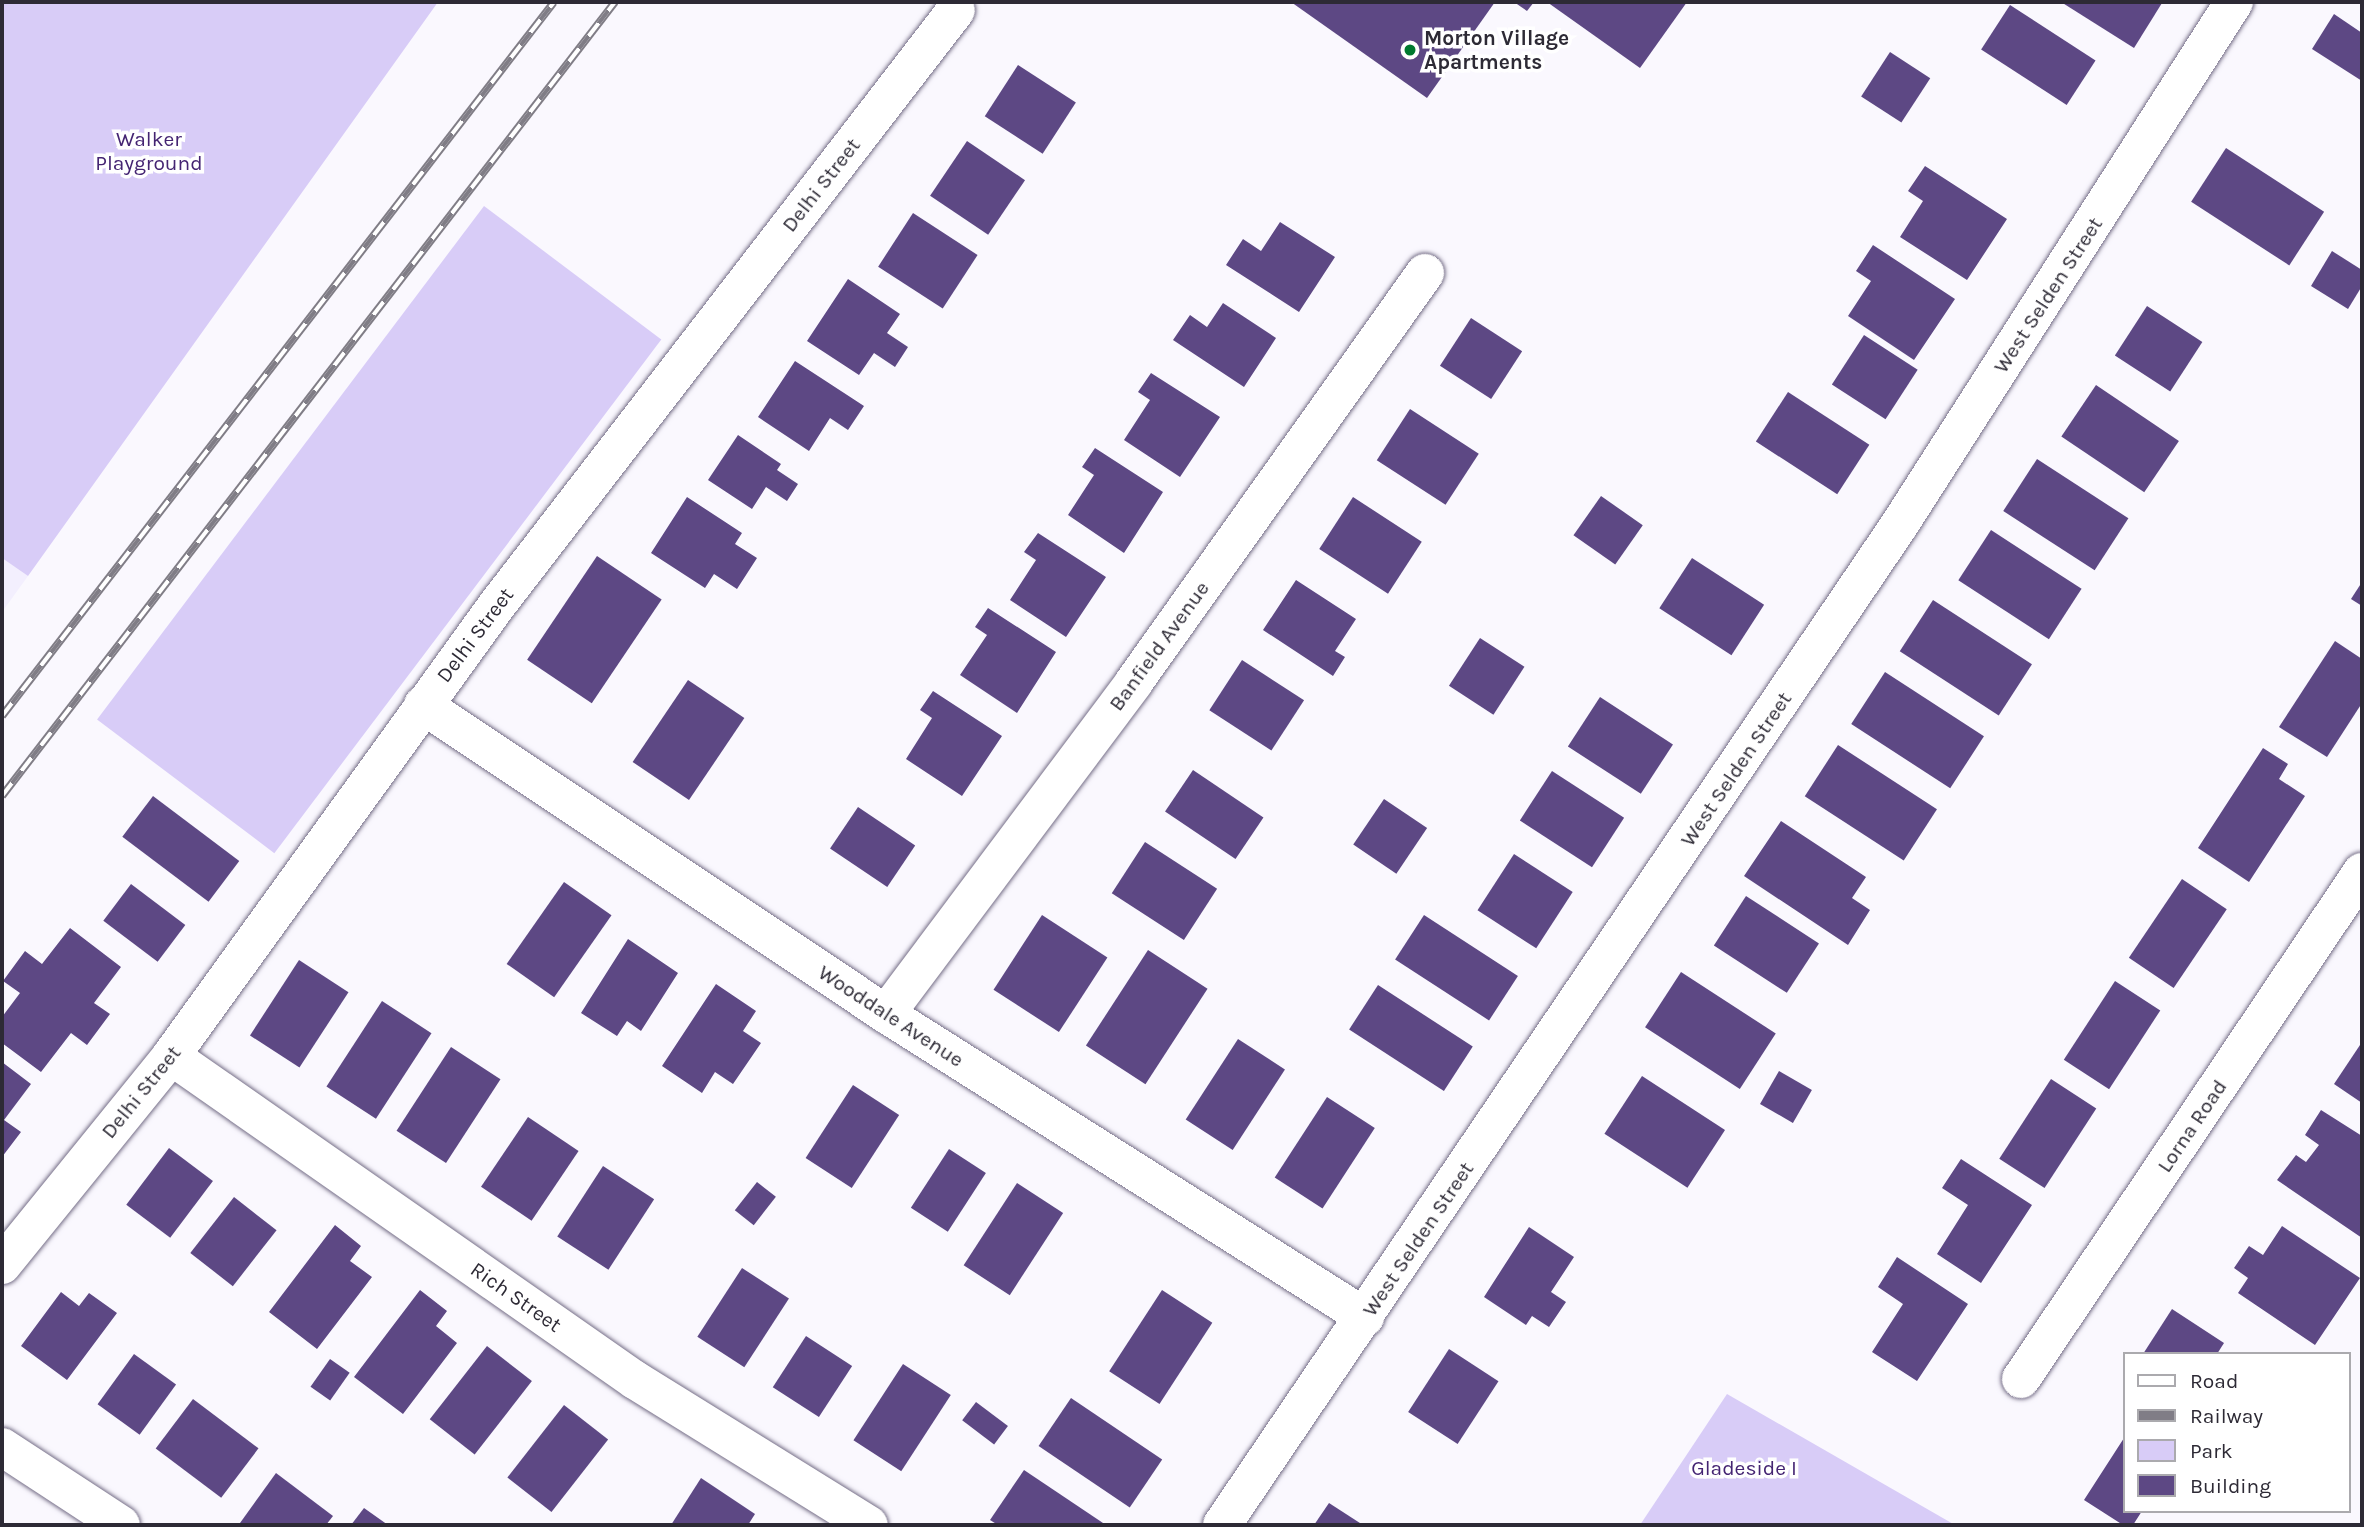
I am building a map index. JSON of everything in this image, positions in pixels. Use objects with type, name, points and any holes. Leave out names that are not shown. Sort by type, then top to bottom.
[{"type":"street","name":"West Selden Street","points":[[1222,1525],[1900,524],[2234,2]]},
{"type":"street","name":"Delhi Street","points":[[2,1265],[170,1056],[423,705],[956,10]]},
{"type":"street","name":"Banfield Avenue","points":[[886,1014],[1134,682],[1425,273]]},
{"type":"street","name":"Wooddale Avenue","points":[[423,705],[886,1014],[1365,1317]]},
{"type":"street","name":"Lorna Road","points":[[2021,1379],[2362,872]]},
{"type":"street","name":"Rich Street","points":[[170,1056],[635,1380],[869,1525]]},
{"type":"street","points":[[2,1447],[121,1525]]},
{"type":"shaded area","points":[[2,558],[28,576],[2,612]]},
{"type":"green space","name":"Walker Playground","points":[[2,2],[438,2],[28,576],[2,558]]},
{"type":"green space","points":[[484,206],[661,340],[274,853],[97,720]]},
{"type":"green space","name":"Gladeside I","points":[[1727,1394],[1955,1525],[1640,1525]]},
{"type":"building","name":"Morton Village Apartments","points":[[1291,2],[1495,2],[1427,98]]},
{"type":"building","name":"Morton Village Apartments","points":[[1514,2],[1534,2],[1527,11]]},
{"type":"building","name":"Morton Village Apartments","points":[[1547,2],[1687,2],[1640,68]]},
{"type":"building","points":[[2061,2],[2159,2],[2162,3],[2134,48]]},
{"type":"building","points":[[2010,5],[2096,61],[2067,105],[1981,49]]},
{"type":"building","points":[[2334,14],[2362,33],[2362,81],[2312,49]]},
{"type":"building","points":[[1890,52],[1930,78],[1901,123],[1861,96]]},
{"type":"building","points":[[1018,65],[1076,103],[1043,154],[985,116]]},
{"type":"building","points":[[967,141],[1025,180],[988,235],[930,196]]},
{"type":"building","points":[[2226,148],[2324,212],[2289,265],[2191,202]]},
{"type":"building","points":[[1925,166],[2007,219],[1967,280],[1900,237],[1923,201],[1908,191]]},
{"type":"building","points":[[913,213],[978,255],[943,309],[878,267]]},
{"type":"building","points":[[1280,222],[1335,257],[1299,312],[1226,265],[1243,239],[1261,251]]},
{"type":"building","points":[[1873,245],[1955,299],[1914,360],[1848,316],[1871,281],[1856,271]]},
{"type":"building","points":[[2332,251],[2362,270],[2362,286],[2348,309],[2311,286]]},
{"type":"building","points":[[848,279],[900,314],[887,333],[908,347],[895,367],[874,353],[859,375],[807,341]]},
{"type":"building","points":[[1223,303],[1276,338],[1244,387],[1173,340],[1190,315],[1207,327]]},
{"type":"building","points":[[2147,306],[2202,342],[2170,391],[2115,355]]},
{"type":"building","points":[[1471,318],[1522,351],[1491,399],[1440,366]]},
{"type":"building","points":[[1864,335],[1918,370],[1886,419],[1832,384]]},
{"type":"building","points":[[795,361],[864,406],[848,430],[830,418],[809,451],[758,417]]},
{"type":"building","points":[[1151,373],[1220,417],[1180,477],[1124,440],[1150,400],[1138,392]]},
{"type":"building","points":[[2096,385],[2179,441],[2144,492],[2061,436]]},
{"type":"building","points":[[1788,392],[1869,445],[1837,494],[1756,441]]},
{"type":"building","points":[[1410,409],[1479,454],[1446,505],[1377,460]]},
{"type":"building","points":[[738,435],[781,464],[777,470],[798,484],[787,501],[766,487],[752,509],[708,480]]},
{"type":"building","points":[[1095,448],[1163,492],[1124,553],[1068,515],[1094,475],[1082,467]]},
{"type":"building","points":[[2037,459],[2128,518],[2095,570],[2003,511]]},
{"type":"building","points":[[1601,496],[1643,525],[1615,565],[1573,535]]},
{"type":"building","points":[[687,497],[742,533],[735,544],[757,558],[737,589],[714,574],[705,588],[651,553]]},
{"type":"building","points":[[1353,497],[1422,542],[1388,594],[1319,549]]},
{"type":"building","points":[[1991,530],[2082,589],[2049,639],[1958,580]]},
{"type":"building","points":[[1038,533],[1106,577],[1066,637],[1010,600],[1036,560],[1024,552]]},
{"type":"building","points":[[597,556],[662,600],[592,703],[527,660]]},
{"type":"building","points":[[1692,558],[1764,605],[1731,655],[1659,608]]},
{"type":"building","points":[[1296,580],[1356,619],[1335,651],[1345,657],[1333,676],[1263,630]]},
{"type":"building","points":[[2362,582],[2362,606],[2351,599]]},
{"type":"building","points":[[1933,600],[2032,664],[1999,715],[1900,651]]},
{"type":"building","points":[[988,608],[1056,652],[1017,713],[960,675],[987,635],[975,627]]},
{"type":"building","points":[[1480,638],[1524,667],[1493,715],[1449,686]]},
{"type":"building","points":[[2335,641],[2362,659],[2362,703],[2327,757],[2279,727]]},
{"type":"building","points":[[1242,660],[1304,700],[1271,751],[1209,710]]},
{"type":"building","points":[[1885,672],[1984,736],[1950,788],[1851,724]]},
{"type":"building","points":[[688,680],[744,718],[689,800],[633,762]]},
{"type":"building","points":[[933,691],[1002,736],[962,796],[906,759],[932,718],[920,710]]},
{"type":"building","points":[[1600,697],[1673,744],[1641,794],[1568,746]]},
{"type":"building","points":[[1838,745],[1937,809],[1904,860],[1805,796]]},
{"type":"building","points":[[2263,748],[2288,764],[2279,779],[2305,796],[2249,882],[2198,848]]},
{"type":"building","points":[[1193,770],[1263,818],[1236,859],[1165,811]]},
{"type":"building","points":[[1552,771],[1624,818],[1592,867],[1520,820]]},
{"type":"building","points":[[153,796],[239,861],[209,902],[122,837]]},
{"type":"building","points":[[1384,799],[1427,828],[1396,874],[1353,845]]},
{"type":"building","points":[[858,807],[915,846],[887,887],[830,848]]},
{"type":"building","points":[[1781,821],[1866,877],[1852,898],[1870,910],[1848,945],[1744,876]]},
{"type":"building","points":[[1145,842],[1217,889],[1184,940],[1112,893]]},
{"type":"building","points":[[1514,854],[1573,892],[1536,948],[1478,910]]},
{"type":"building","points":[[2182,879],[2227,909],[2174,988],[2129,958]]},
{"type":"building","points":[[564,882],[612,915],[554,997],[507,964]]},
{"type":"building","points":[[131,884],[185,925],[158,962],[103,921]]},
{"type":"building","points":[[1746,896],[1819,943],[1787,993],[1714,945]]},
{"type":"building","points":[[1042,915],[1107,957],[1059,1032],[994,990]]},
{"type":"building","points":[[1424,915],[1518,976],[1489,1020],[1395,959]]},
{"type":"building","points":[[70,928],[121,967],[94,1003],[110,1014],[87,1045],[71,1033],[41,1072],[2,1043],[2,1017],[20,993],[3,981],[25,951],[42,964]]},
{"type":"building","points":[[628,939],[678,973],[641,1031],[627,1021],[617,1036],[581,1013]]},
{"type":"building","points":[[1148,950],[1208,989],[1145,1084],[1086,1046]]},
{"type":"building","points":[[299,960],[348,992],[299,1068],[250,1035]]},
{"type":"building","points":[[1681,972],[1776,1034],[1740,1089],[1645,1027]]},
{"type":"building","points":[[2115,981],[2160,1010],[2109,1089],[2064,1060]]},
{"type":"building","points":[[716,984],[756,1011],[743,1031],[761,1043],[733,1084],[715,1072],[702,1093],[662,1066]]},
{"type":"building","points":[[1378,985],[1473,1047],[1444,1091],[1349,1029]]},
{"type":"building","points":[[382,1001],[431,1033],[376,1119],[326,1087]]},
{"type":"building","points":[[1238,1039],[1285,1069],[1233,1150],[1186,1120]]},
{"type":"building","points":[[2362,1042],[2362,1103],[2334,1084]]},
{"type":"building","points":[[451,1047],[500,1079],[446,1163],[397,1131]]},
{"type":"building","points":[[2,1062],[31,1084],[4,1120],[21,1132],[2,1157]]},
{"type":"building","points":[[1779,1071],[1812,1090],[1793,1123],[1760,1104]]},
{"type":"building","points":[[1642,1076],[1725,1130],[1687,1188],[1604,1134]]},
{"type":"building","points":[[2051,1079],[2096,1108],[2045,1188],[1999,1159]]},
{"type":"building","points":[[853,1085],[899,1115],[852,1188],[806,1158]]},
{"type":"building","points":[[1327,1097],[1375,1128],[1323,1209],[1275,1178]]},
{"type":"building","points":[[2321,1110],[2362,1136],[2362,1238],[2277,1180],[2296,1155],[2306,1162],[2319,1145],[2305,1135]]},
{"type":"building","points":[[528,1117],[579,1151],[532,1221],[481,1187]]},
{"type":"building","points":[[169,1148],[213,1181],[170,1238],[126,1205]]},
{"type":"building","points":[[949,1149],[986,1173],[948,1232],[911,1208]]},
{"type":"building","points":[[1961,1159],[2032,1205],[1981,1283],[1937,1254],[1968,1205],[1942,1188]]},
{"type":"building","points":[[603,1166],[654,1199],[608,1270],[557,1236]]},
{"type":"building","points":[[757,1182],[776,1197],[754,1225],[735,1210]]},
{"type":"building","points":[[1017,1183],[1063,1213],[1010,1295],[964,1265]]},
{"type":"building","points":[[234,1197],[277,1230],[233,1286],[190,1253]]},
{"type":"building","points":[[335,1225],[361,1246],[350,1261],[372,1277],[317,1349],[269,1312]]},
{"type":"building","points":[[2282,1226],[2360,1278],[2315,1345],[2238,1293],[2248,1278],[2234,1268],[2249,1246],[2263,1255]]},
{"type":"building","points":[[1529,1227],[1574,1257],[1551,1292],[1566,1302],[1549,1327],[1532,1316],[1526,1325],[1484,1297]]},
{"type":"building","points":[[1897,1257],[1968,1304],[1917,1381],[1872,1352],[1903,1304],[1878,1287]]},
{"type":"building","points":[[742,1268],[789,1298],[744,1367],[697,1337]]},
{"type":"building","points":[[420,1290],[447,1311],[436,1326],[457,1343],[403,1414],[354,1377]]},
{"type":"building","points":[[1162,1290],[1212,1323],[1159,1404],[1109,1371]]},
{"type":"building","points":[[61,1292],[79,1306],[89,1293],[117,1313],[67,1380],[21,1346]]},
{"type":"building","points":[[2172,1309],[2224,1343],[2218,1352],[2144,1352]]},
{"type":"building","points":[[806,1336],[852,1366],[819,1417],[773,1387]]},
{"type":"building","points":[[487,1346],[532,1381],[475,1454],[430,1419]]},
{"type":"building","points":[[1449,1349],[1498,1381],[1458,1444],[1408,1412]]},
{"type":"building","points":[[134,1354],[176,1385],[140,1435],[98,1404]]},
{"type":"building","points":[[330,1359],[350,1373],[330,1401],[310,1387]]},
{"type":"building","points":[[903,1364],[951,1395],[901,1471],[853,1440]]},
{"type":"building","points":[[1071,1398],[1162,1460],[1130,1508],[1039,1446]]},
{"type":"building","points":[[193,1399],[258,1448],[221,1498],[156,1449]]},
{"type":"building","points":[[976,1402],[1008,1426],[994,1444],[962,1420]]},
{"type":"building","points":[[564,1405],[608,1439],[551,1512],[507,1477]]},
{"type":"building","points":[[2122,1441],[2122,1513],[2141,1513],[2133,1525],[2123,1525],[2084,1500]]},
{"type":"building","points":[[1024,1470],[1106,1525],[998,1525],[990,1520]]},
{"type":"building","points":[[276,1473],[333,1516],[326,1525],[240,1523]]},
{"type":"building","points":[[701,1478],[755,1514],[748,1525],[671,1525]]},
{"type":"building","points":[[1329,1503],[1363,1525],[1314,1525]]},
{"type":"building","points":[[364,1508],[388,1525],[351,1525]]},
{"type":"railway","points":[[2,716],[554,2]]},
{"type":"railway","points":[[2,796],[615,2]]},
{"type":"place","name":"Morton Village Apartments","points":[[1410,50]]}]
